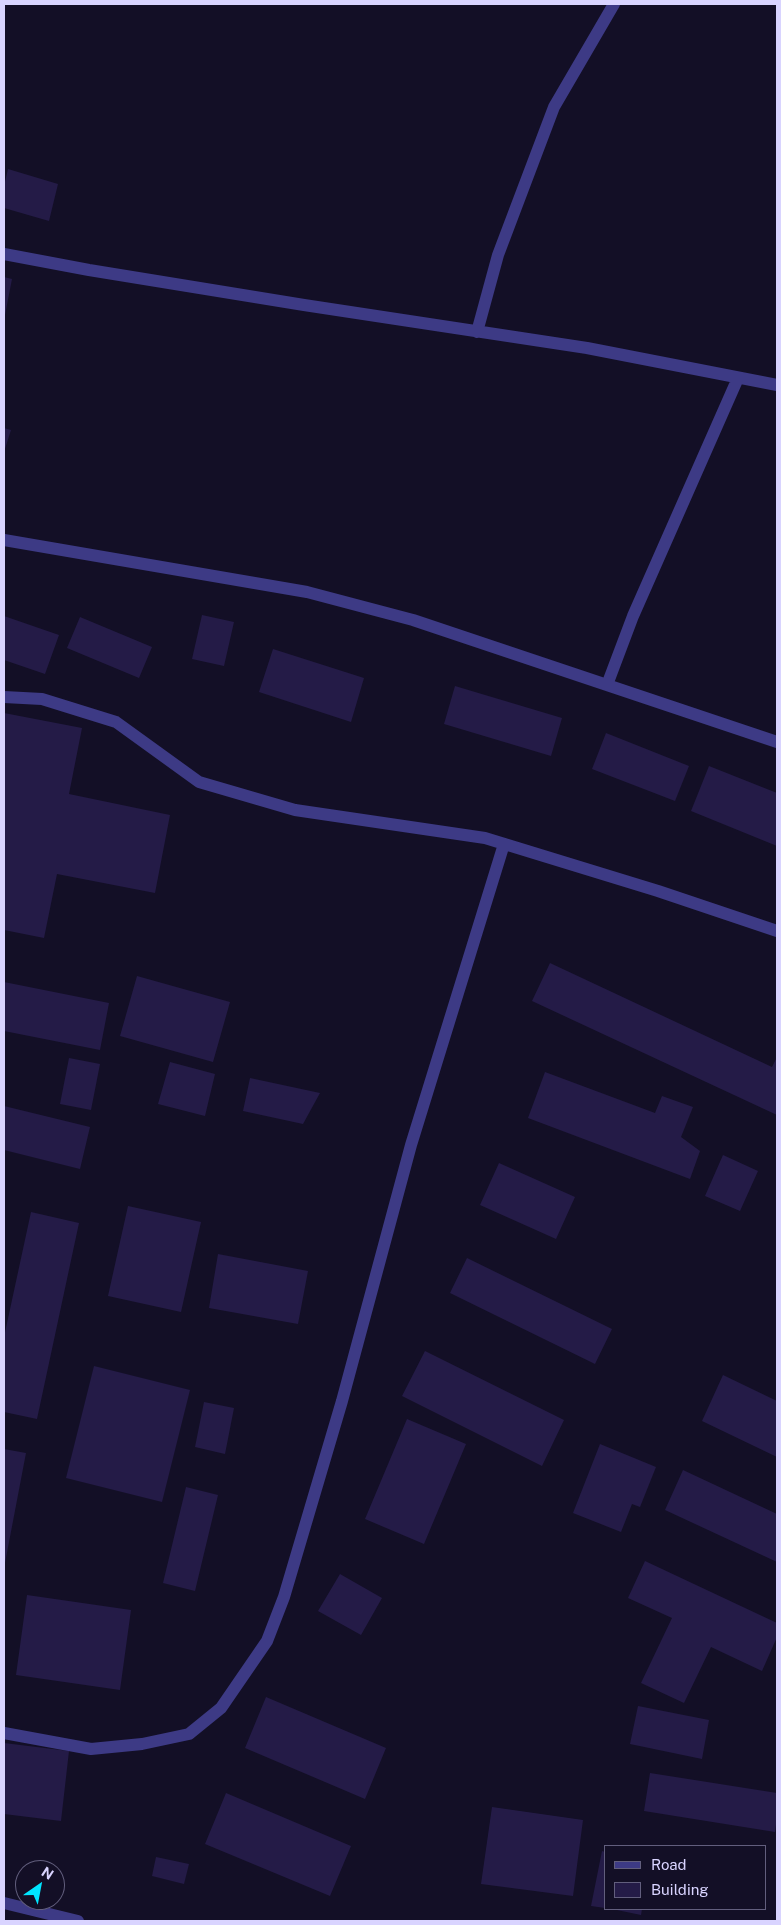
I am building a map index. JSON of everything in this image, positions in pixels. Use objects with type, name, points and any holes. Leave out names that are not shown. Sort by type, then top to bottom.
[{"type":"street","points":[[478,332],[498,255],[554,106],[614,4]]},
{"type":"street","points":[[4,254],[109,274],[587,348],[777,385]]},
{"type":"street","points":[[608,685],[633,616],[738,378]]},
{"type":"street","points":[[4,540],[307,592],[413,620],[777,742]]},
{"type":"street","points":[[4,697],[42,699],[116,722],[199,782],[295,810],[485,838],[658,891],[777,931]]},
{"type":"street","points":[[4,1733],[91,1748],[142,1744],[189,1734],[221,1708],[267,1641],[290,1578],[342,1401],[412,1145],[504,844]]},
{"type":"street","points":[[4,1903],[78,1921]]},
{"type":"building","points":[[8,169],[58,184],[49,221],[4,208],[4,186]]},
{"type":"building","points":[[4,277],[12,279],[5,315],[4,315]]},
{"type":"building","points":[[4,428],[11,430],[4,452]]},
{"type":"building","points":[[202,615],[234,622],[224,666],[192,659]]},
{"type":"building","points":[[4,616],[59,635],[45,674],[4,660]]},
{"type":"building","points":[[80,617],[152,647],[139,678],[67,648]]},
{"type":"building","points":[[273,649],[364,678],[351,722],[259,692]]},
{"type":"building","points":[[455,686],[562,718],[551,756],[444,724]]},
{"type":"building","points":[[4,713],[82,728],[69,794],[170,815],[155,893],[57,874],[44,938],[4,930]]},
{"type":"building","points":[[606,733],[689,766],[675,801],[592,769]]},
{"type":"building","points":[[709,766],[777,793],[777,846],[691,811]]},
{"type":"building","points":[[550,963],[772,1067],[777,1057],[777,1115],[532,1001]]},
{"type":"building","points":[[137,976],[230,1002],[213,1062],[120,1036]]},
{"type":"building","points":[[4,982],[109,1003],[100,1050],[4,1031]]},
{"type":"building","points":[[69,1058],[100,1064],[91,1110],[60,1104]]},
{"type":"building","points":[[170,1062],[215,1074],[205,1116],[158,1104]]},
{"type":"building","points":[[545,1072],[655,1113],[662,1096],[693,1107],[681,1137],[700,1151],[690,1179],[528,1118]]},
{"type":"building","points":[[250,1078],[320,1093],[303,1124],[243,1111]]},
{"type":"building","points":[[4,1106],[90,1127],[80,1169],[4,1150]]},
{"type":"building","points":[[723,1155],[758,1171],[740,1211],[705,1196]]},
{"type":"building","points":[[499,1163],[575,1197],[556,1239],[480,1205]]},
{"type":"building","points":[[128,1206],[201,1222],[181,1312],[108,1296]]},
{"type":"building","points":[[31,1212],[79,1223],[37,1419],[4,1412],[4,1337]]},
{"type":"building","points":[[218,1254],[308,1271],[298,1324],[209,1308]]},
{"type":"building","points":[[467,1258],[612,1329],[595,1364],[450,1293]]},
{"type":"building","points":[[425,1351],[564,1420],[542,1466],[402,1396]]},
{"type":"building","points":[[94,1366],[190,1390],[162,1502],[66,1478]]},
{"type":"building","points":[[723,1375],[777,1401],[777,1457],[702,1421]]},
{"type":"building","points":[[204,1402],[234,1408],[225,1454],[195,1447]]},
{"type":"building","points":[[407,1419],[466,1444],[424,1544],[365,1519]]},
{"type":"building","points":[[600,1444],[656,1467],[640,1507],[632,1504],[621,1532],[573,1513]]},
{"type":"building","points":[[4,1449],[26,1453],[5,1563],[4,1563]]},
{"type":"building","points":[[683,1470],[777,1514],[777,1562],[665,1510]]},
{"type":"building","points":[[186,1487],[218,1495],[195,1591],[163,1583]]},
{"type":"building","points":[[645,1561],[777,1623],[777,1637],[762,1671],[711,1647],[684,1703],[641,1683],[672,1618],[628,1598]]},
{"type":"building","points":[[340,1574],[382,1598],[361,1635],[318,1611]]},
{"type":"building","points":[[27,1595],[131,1610],[120,1690],[16,1675]]},
{"type":"building","points":[[266,1697],[386,1748],[365,1799],[245,1748]]},
{"type":"building","points":[[638,1706],[709,1720],[702,1759],[630,1744]]},
{"type":"building","points":[[4,1743],[69,1751],[61,1821],[4,1814]]},
{"type":"building","points":[[650,1773],[777,1793],[775,1832],[644,1811]]},
{"type":"building","points":[[226,1793],[351,1846],[330,1896],[205,1844]]},
{"type":"building","points":[[492,1807],[583,1820],[573,1896],[481,1884]]},
{"type":"building","points":[[602,1851],[604,1852],[604,1908],[591,1906]]},
{"type":"building","points":[[156,1857],[189,1864],[184,1884],[152,1876]]},
{"type":"building","points":[[617,1910],[642,1910],[641,1915]]}]
